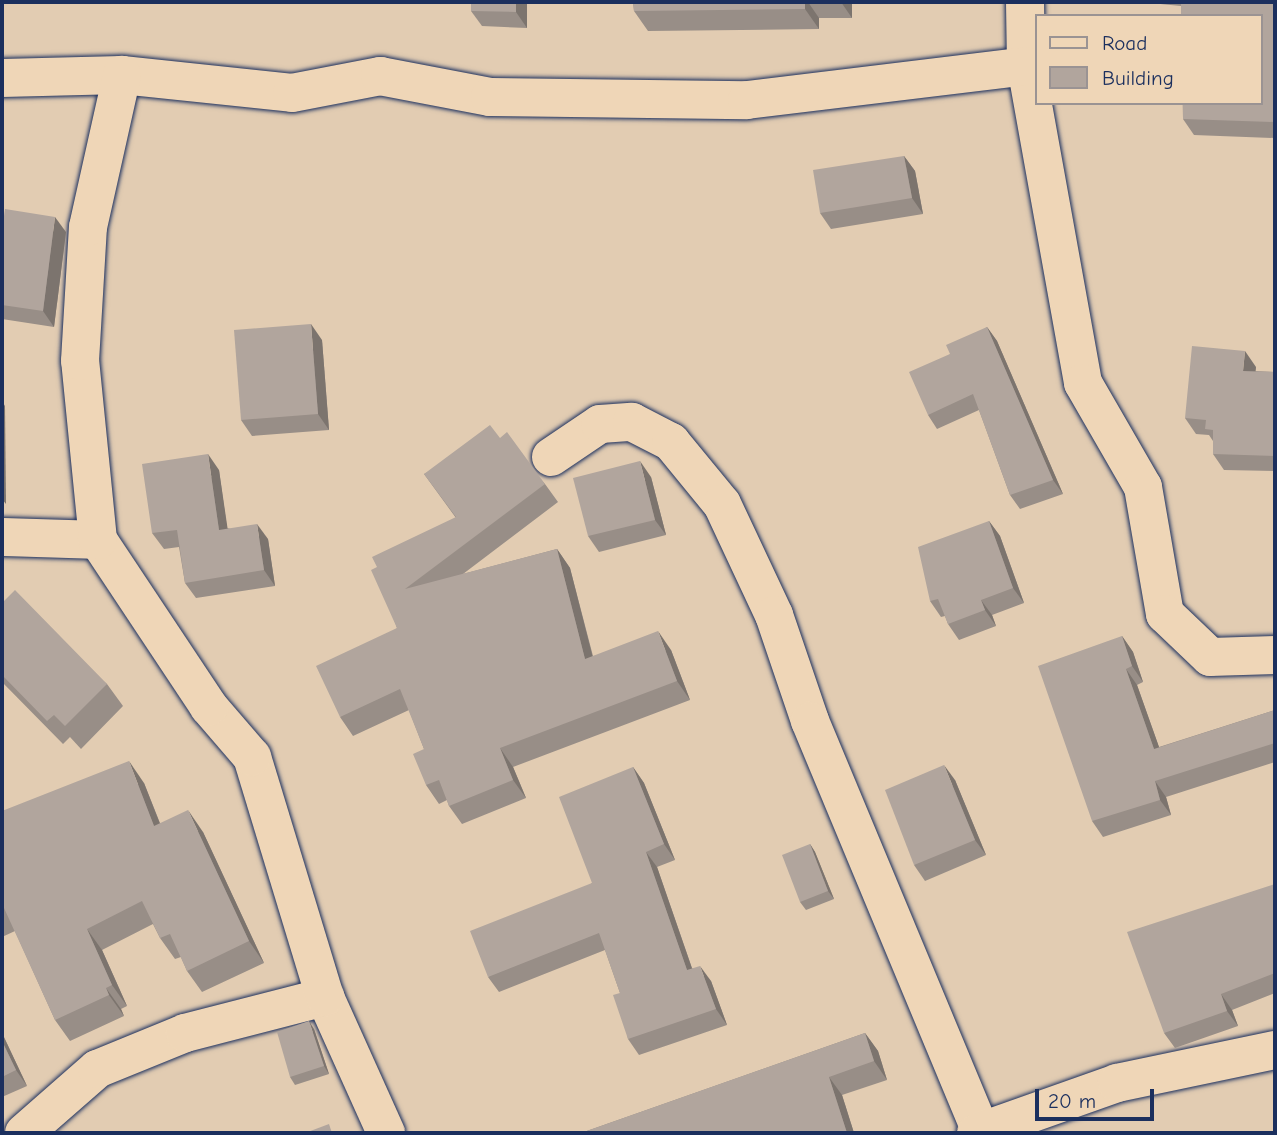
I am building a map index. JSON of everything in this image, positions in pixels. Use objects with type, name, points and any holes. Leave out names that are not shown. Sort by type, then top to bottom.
[{"type":"street","points":[[1025,2],[1026,66],[1083,383],[1143,487],[1165,614],[1210,657],[1275,655]]},
{"type":"street","points":[[2,78],[122,75],[292,93],[380,76],[490,97],[747,100],[1026,66]]},
{"type":"street","points":[[122,75],[88,227],[80,361],[99,540],[208,707],[252,757],[325,997],[386,1133]]},
{"type":"street","points":[[551,457],[600,424],[632,422],[671,442],[722,504],[774,615],[810,721],[978,1132],[1117,1083],[1275,1050]]},
{"type":"street","points":[[2,537],[99,540]]},
{"type":"street","points":[[23,1133],[97,1069],[185,1033],[325,997]]},
{"type":"building","points":[[471,2],[516,2],[516,12],[471,11]]},
{"type":"building","points":[[633,2],[805,2],[805,9],[634,11]]},
{"type":"building","points":[[1181,2],[1275,2],[1275,122],[1183,119],[1183,105],[1263,105],[1263,14],[1181,14]]},
{"type":"building","points":[[904,156],[912,198],[820,213],[813,170]]},
{"type":"building","points":[[5,209],[55,217],[43,311],[2,305],[2,229]]},
{"type":"building","points":[[311,324],[318,414],[241,420],[234,330]]},
{"type":"building","points":[[987,327],[1053,480],[1010,495],[973,394],[928,415],[909,372],[950,354],[946,345]]},
{"type":"building","points":[[1192,346],[1245,351],[1243,371],[1275,372],[1275,456],[1213,454],[1213,430],[1205,429],[1206,420],[1185,418]]},
{"type":"building","points":[[490,425],[500,438],[507,432],[545,484],[405,589],[557,549],[585,659],[658,631],[677,681],[500,748],[513,780],[449,806],[439,780],[426,785],[413,754],[424,749],[400,689],[340,717],[316,666],[397,628],[371,570],[377,567],[372,557],[456,517],[424,474]]},
{"type":"building","points":[[208,454],[219,530],[257,524],[264,570],[185,583],[177,530],[152,533],[142,464]]},
{"type":"building","points":[[640,461],[655,520],[588,536],[573,478]]},
{"type":"building","points":[[989,521],[1013,588],[981,600],[985,610],[948,624],[938,599],[930,601],[918,547]]},
{"type":"building","points":[[15,590],[107,684],[65,726],[54,715],[47,721],[2,675],[2,603]]},
{"type":"building","points":[[1122,636],[1132,666],[1126,669],[1154,749],[1275,710],[1275,743],[1155,781],[1160,800],[1092,821],[1038,666]]},
{"type":"building","points":[[129,761],[154,826],[188,810],[249,941],[187,971],[170,934],[160,938],[142,901],[87,929],[112,985],[106,988],[109,995],[55,1020],[4,908],[2,909],[2,811]]},
{"type":"building","points":[[944,765],[975,840],[914,865],[885,790]]},
{"type":"building","points":[[633,767],[664,844],[646,852],[687,970],[700,966],[716,1009],[628,1039],[613,995],[620,993],[599,933],[488,977],[470,931],[592,883],[559,797]]},
{"type":"building","points":[[810,844],[828,891],[800,902],[782,855]]},
{"type":"building","points":[[1275,884],[1275,973],[1221,994],[1227,1011],[1164,1033],[1127,932]]},
{"type":"building","points":[[309,1021],[324,1066],[290,1077],[277,1032]]},
{"type":"building","points":[[865,1033],[874,1061],[829,1077],[847,1133],[581,1133]]},
{"type":"building","points":[[2,1041],[16,1070],[2,1077]]},
{"type":"building","points":[[329,1124],[332,1133],[305,1133]]}]
